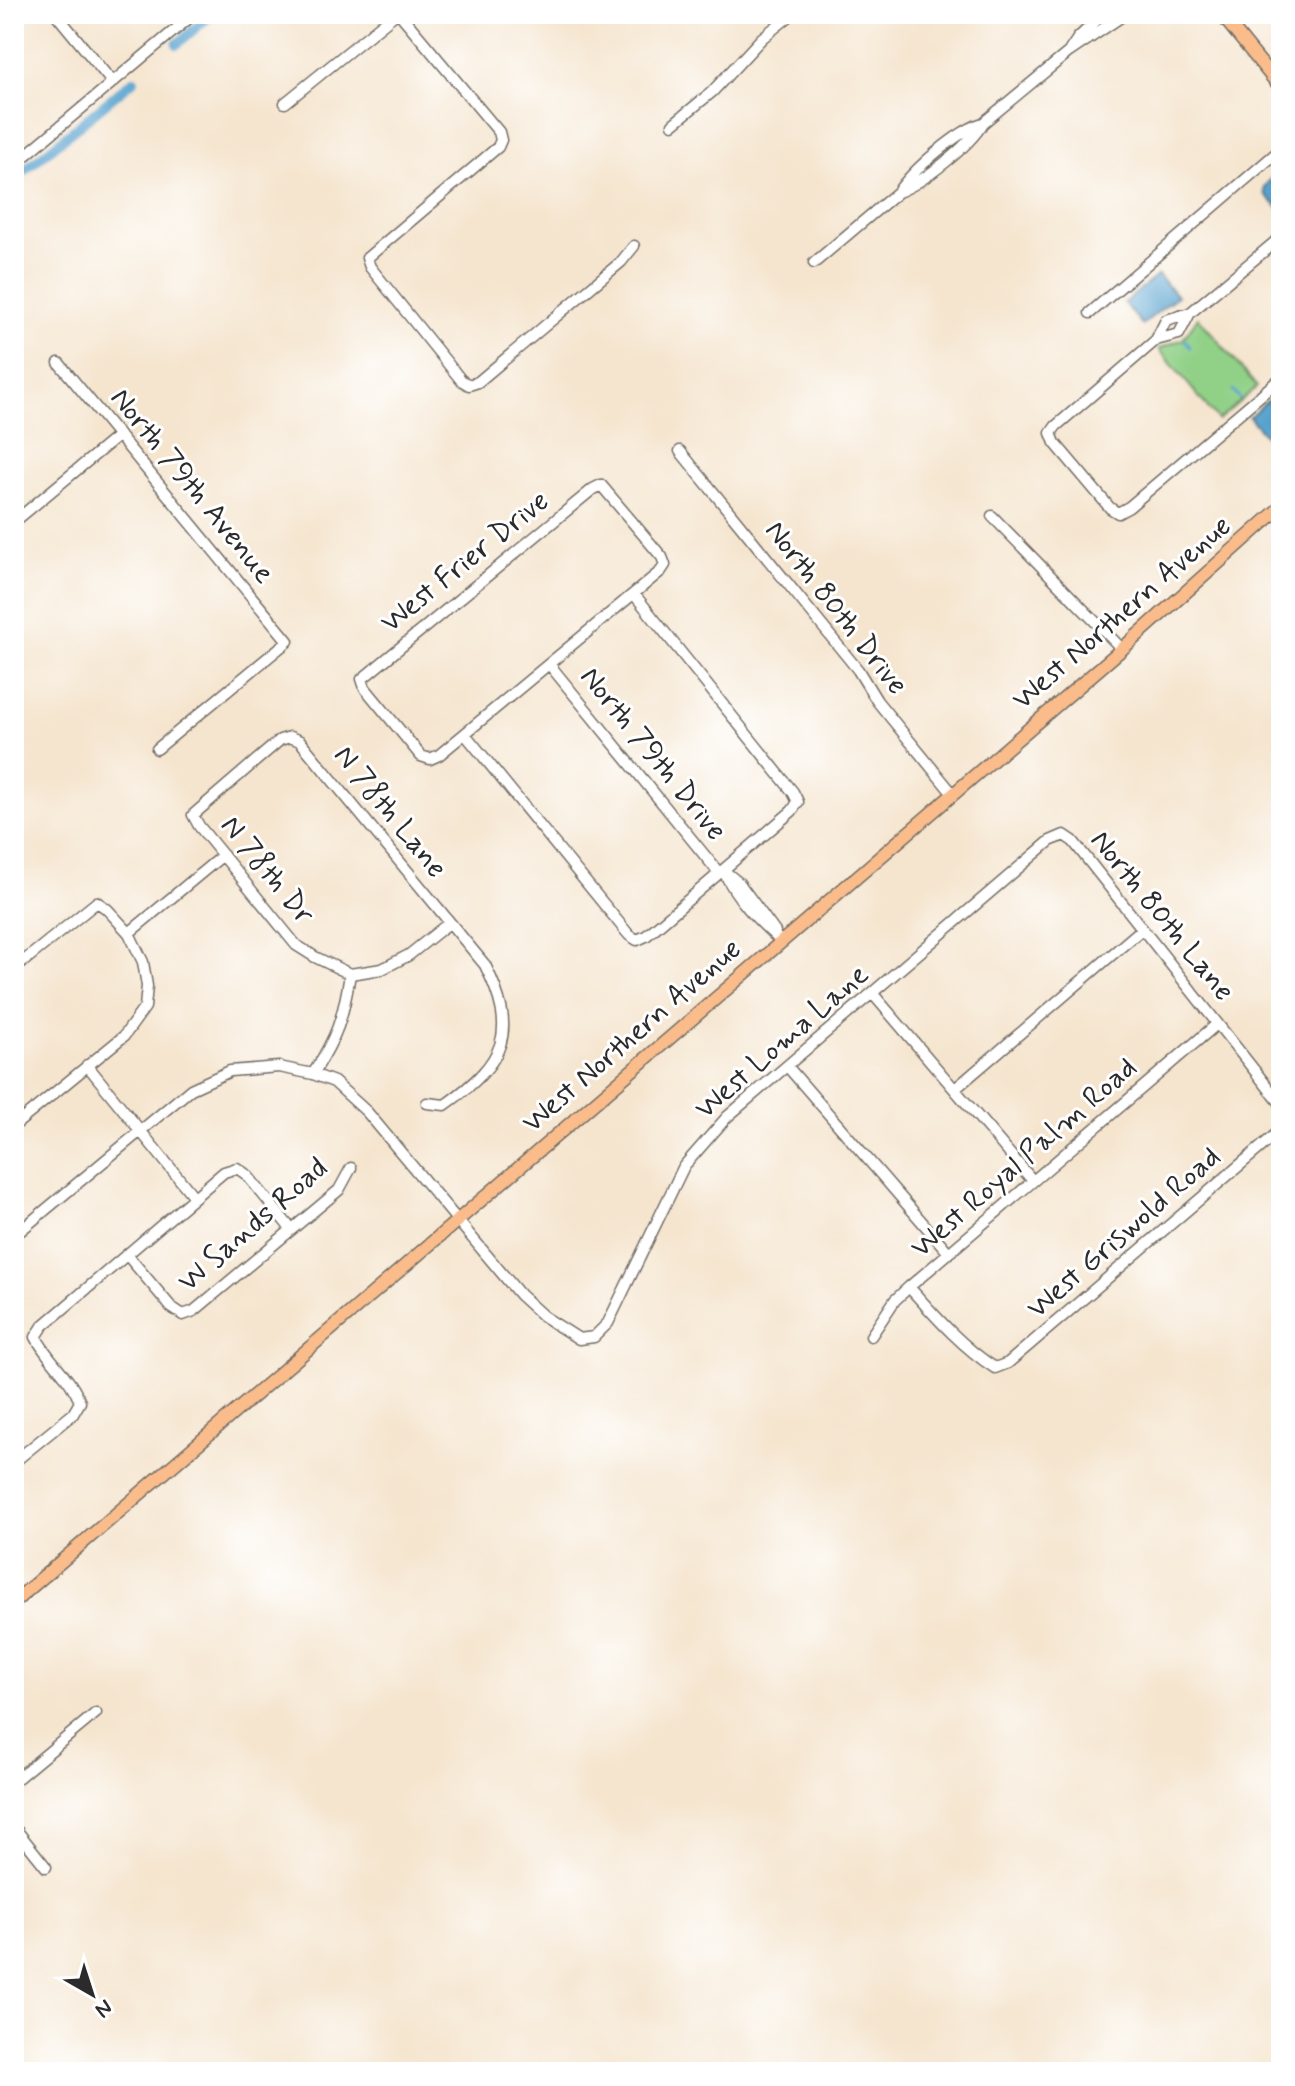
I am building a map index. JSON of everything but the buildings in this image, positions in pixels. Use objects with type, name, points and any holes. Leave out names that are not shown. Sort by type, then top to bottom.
[{"type":"main road","points":[[1221,14],[1281,88]]},
{"type":"main road","name":"West Northern Avenue","points":[[14,1602],[1122,649],[1281,507]]},
{"type":"main road","points":[[14,2062],[23,2072]]},
{"type":"street","points":[[56,14],[112,82]]},
{"type":"street","points":[[14,165],[194,14]]},
{"type":"street","points":[[285,103],[397,14],[499,132],[501,140],[498,147],[367,258],[370,267],[461,380],[469,385],[478,382],[621,262],[634,246]]},
{"type":"street","points":[[673,124],[712,92],[762,38],[792,14]]},
{"type":"street","points":[[1069,52],[1078,38],[1103,14]]},
{"type":"street","points":[[814,263],[898,192],[913,187],[975,136],[983,123],[1069,52],[1125,14]]},
{"type":"street","points":[[1090,313],[1281,149]]},
{"type":"street","points":[[1156,340],[1179,334],[1190,313],[1281,237]]},
{"type":"street","points":[[1190,313],[1166,320],[1156,340],[1051,433],[1055,443],[1110,508],[1118,513],[1129,507],[1281,378]]},
{"type":"street","name":"North 79th Avenue","points":[[59,363],[288,641],[157,749]]},
{"type":"street","points":[[14,522],[119,435]]},
{"type":"street","name":"North 80th Drive","points":[[680,451],[858,670],[877,701],[953,794]]},
{"type":"street","name":"West Frier Drive","points":[[465,734],[430,759],[421,756],[365,688],[362,679],[601,485],[662,557],[665,565],[634,594]]},
{"type":"street","points":[[992,516],[1122,649]]},
{"type":"street","points":[[634,594],[798,802],[792,811],[721,872],[646,936],[637,940],[629,935],[465,734],[549,664],[634,594]]},
{"type":"street","name":"North 79th Drive","points":[[549,664],[781,941]]},
{"type":"street","name":"N 78th Lane","points":[[193,815],[280,740],[290,737],[300,741],[449,923]]},
{"type":"street","name":"N 78th Dr","points":[[193,815],[296,945],[350,974]]},
{"type":"street","name":"North 80th Lane","points":[[1064,835],[1073,841],[1281,1104]]},
{"type":"street","name":"West Loma Lane","points":[[458,1220],[520,1295],[543,1316],[579,1339],[594,1337],[608,1323],[684,1166],[727,1117],[1050,841],[1064,835]]},
{"type":"street","points":[[129,933],[223,855]]},
{"type":"street","points":[[14,969],[97,902],[129,933],[143,962],[147,986],[145,1007],[124,1036],[14,1126]]},
{"type":"street","points":[[313,1074],[334,1039],[344,1009],[350,974],[382,969],[409,955],[449,923],[485,965],[499,993],[505,1023],[497,1056],[471,1086],[445,1105],[427,1103]]},
{"type":"street","points":[[955,1089],[1142,929]]},
{"type":"street","points":[[873,994],[1033,1181]]},
{"type":"street","name":"West Royal Palm Road","points":[[871,1336],[895,1300],[909,1287],[1217,1024]]},
{"type":"street","points":[[87,1065],[194,1197]]},
{"type":"street","points":[[787,1066],[949,1253]]},
{"type":"street","points":[[14,1236],[191,1089],[230,1071],[279,1067],[334,1082],[367,1112],[458,1220]]},
{"type":"street","name":"West Griswold Road","points":[[909,1287],[949,1330],[995,1368],[1008,1363],[1281,1130]]},
{"type":"street","points":[[14,1462],[73,1414],[80,1402],[76,1389],[36,1337],[43,1326],[194,1197],[224,1172],[237,1168],[247,1175],[291,1229]]},
{"type":"street","name":"W Sands Road","points":[[128,1256],[171,1307],[183,1315],[194,1311],[339,1190],[351,1168]]},
{"type":"street","points":[[14,1781],[96,1713]]},
{"type":"street","points":[[14,1827],[46,1867]]},
{"type":"green space","points":[[1198,317],[1257,387],[1218,420],[1159,349],[1183,339]]},
{"type":"water","points":[[1281,175],[1280,210],[1265,194],[1264,187],[1273,176]]},
{"type":"water","points":[[1158,275],[1177,296],[1142,325],[1124,303]]},
{"type":"water","points":[[1268,400],[1281,415],[1279,451],[1249,417]]},
{"type":"waterway","points":[[177,44],[212,14]]},
{"type":"waterway","points":[[14,179],[134,80]]},
{"type":"waterway","points":[[1185,340],[1190,347]]},
{"type":"waterway","points":[[1233,390],[1240,399]]}]
